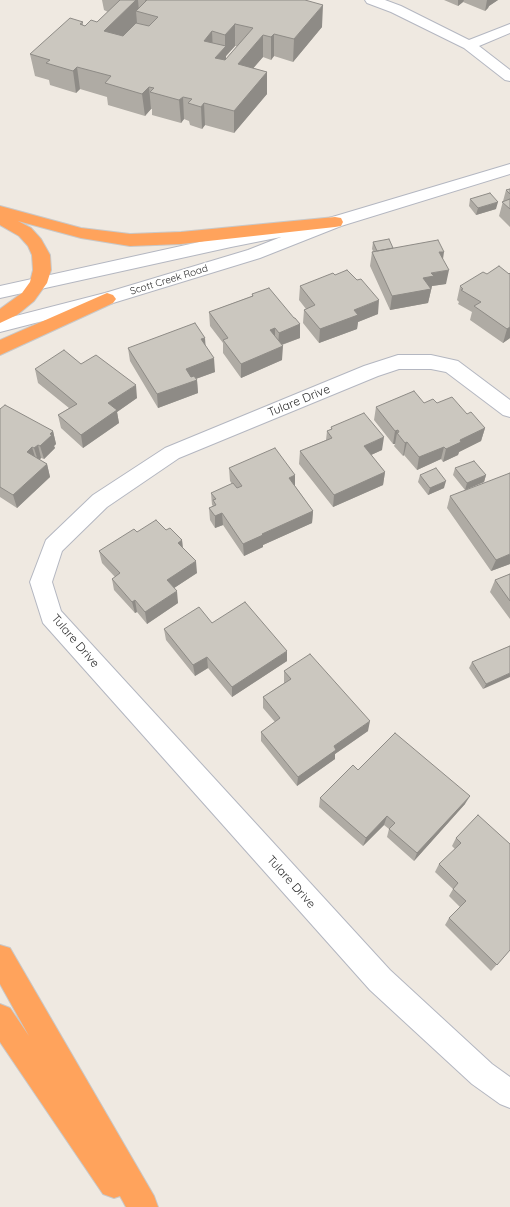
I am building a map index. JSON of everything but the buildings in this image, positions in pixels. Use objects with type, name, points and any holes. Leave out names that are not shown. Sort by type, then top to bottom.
[{"type":"highway","points":[[0,211],[81,233],[130,240],[181,238],[335,222]]},
{"type":"highway","points":[[0,218],[25,232],[35,243],[42,256],[42,270],[38,283],[28,297],[11,311],[0,317]]},
{"type":"highway","points":[[0,348],[107,299]]},
{"type":"highway","points":[[0,958],[143,1207]]},
{"type":"highway","points":[[0,1018],[130,1207]]},
{"type":"street","points":[[372,0],[396,9],[469,45],[510,77]]},
{"type":"street","points":[[469,45],[510,28]]},
{"type":"street","name":"Scott Creek Road","points":[[0,326],[107,299],[254,254],[335,222],[510,169]]},
{"type":"street","name":"Scott Creek Road","points":[[0,292],[231,240],[335,222]]},
{"type":"street","name":"Tulare Drive","points":[[510,410],[451,366],[431,362],[398,362],[371,371],[172,453],[100,501],[53,546],[41,582],[51,616],[380,980],[482,1074],[510,1094]]}]
